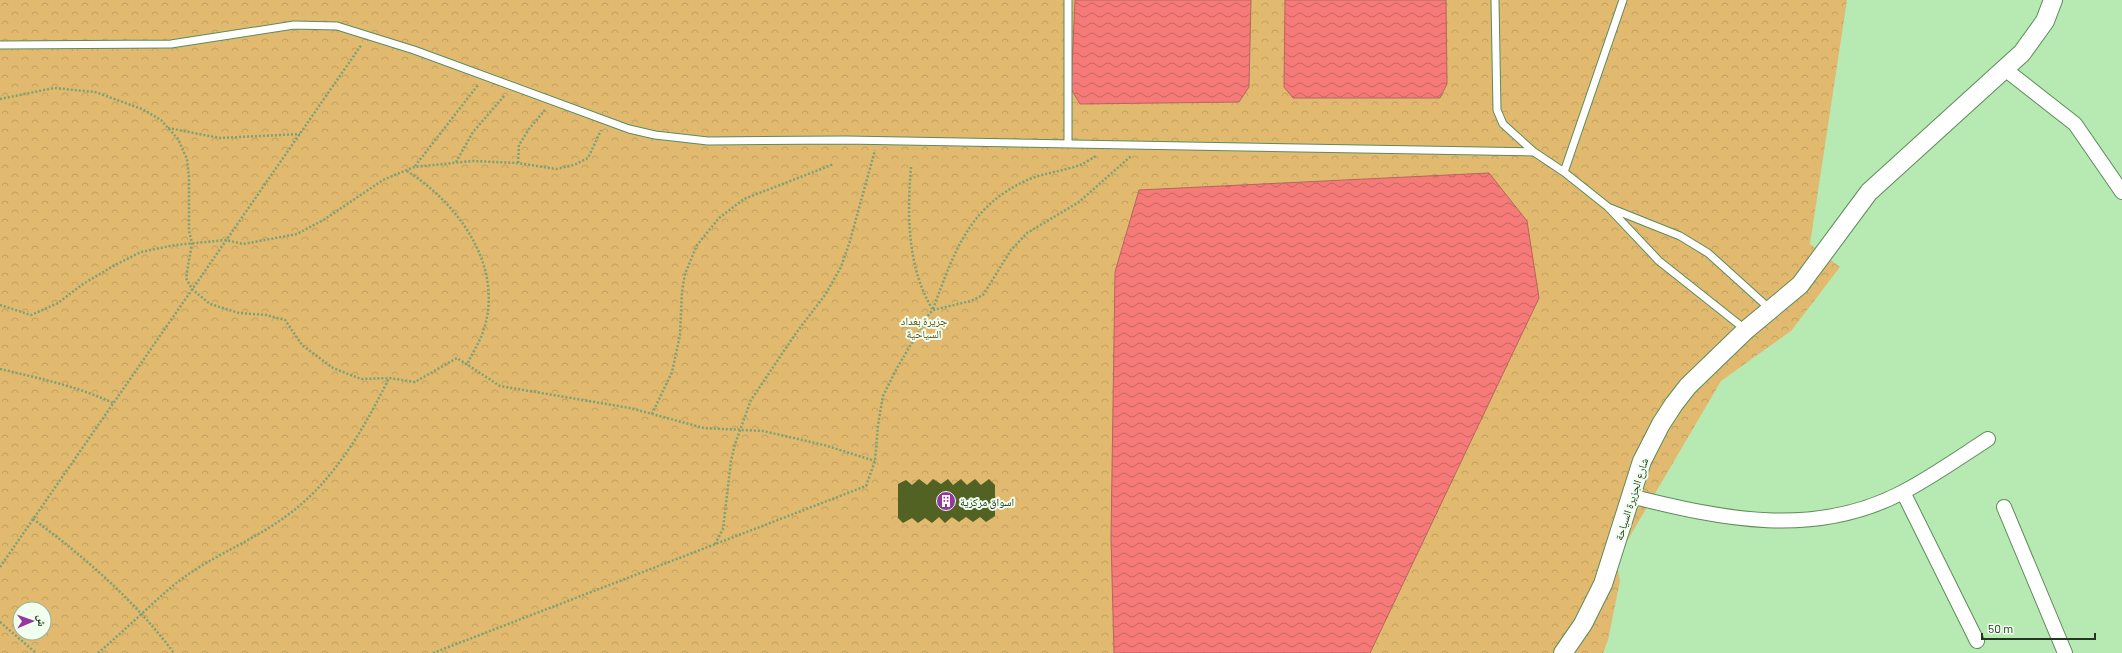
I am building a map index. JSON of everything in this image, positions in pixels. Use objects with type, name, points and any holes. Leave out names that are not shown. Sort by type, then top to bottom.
[{"type":"street","name":"شارع الجزيرة السياحة","points":[[1563,653],[1583,624],[1603,584],[1618,540],[1630,496],[1650,444],[1674,404],[1688,386],[1746,330],[1800,285],[1820,256],[1869,192],[1962,107],[2006,70],[2036,36],[2045,21],[2053,0]]},
{"type":"street","points":[[2006,70],[2075,124],[2122,192]]},
{"type":"street","points":[[1630,496],[1693,512],[1726,518],[1791,521],[1850,513],[1903,492],[1988,439]]},
{"type":"street","points":[[1903,492],[1977,641]]},
{"type":"street","points":[[2004,507],[2065,653]]},
{"type":"lane","points":[[1068,0],[1068,144]]},
{"type":"lane","points":[[1495,0],[1496,110],[1503,124],[1534,152],[1564,172],[1608,207],[1659,261],[1746,330]]},
{"type":"lane","points":[[1564,172],[1623,0]]},
{"type":"lane","points":[[0,45],[171,44],[294,25],[337,26],[414,50],[629,129],[655,135],[708,141],[877,140],[1534,152]]},
{"type":"lane","points":[[1608,207],[1680,236],[1708,253],[1770,309]]},
{"type":"path","points":[[0,566],[368,36]]},
{"type":"path","points":[[414,167],[485,77]]},
{"type":"path","points":[[456,162],[473,132],[512,87]]},
{"type":"path","points":[[0,98],[54,88],[95,92],[142,109],[161,120],[178,140],[187,159],[190,206],[189,231],[192,243],[186,278],[192,289],[210,304],[239,313],[266,315],[285,320],[302,345],[333,368],[361,380],[389,378],[415,382],[456,358],[500,386],[630,408],[704,428],[763,431],[824,445],[875,461]]},
{"type":"path","points":[[518,163],[519,145],[529,129],[544,111],[559,103]]},
{"type":"path","points":[[0,305],[31,315],[58,303],[83,284],[141,252],[175,245],[226,240],[243,244],[296,234],[326,220],[383,180],[414,167],[456,162],[518,163],[556,169],[574,165],[588,158],[605,120]]},
{"type":"path","points":[[167,127],[220,138],[300,134]]},
{"type":"path","points":[[714,545],[723,529],[731,461],[751,400],[825,295],[841,267],[860,206],[877,140]]},
{"type":"path","points":[[433,653],[866,486],[875,461],[878,425],[883,396],[897,368],[933,310],[961,239],[979,214],[1003,193],[1027,180],[1052,171],[1080,165],[1096,156],[1108,144]]},
{"type":"path","points":[[933,310],[971,302],[983,295],[1011,250],[1027,233],[1079,202],[1146,145]]},
{"type":"path","points":[[652,414],[672,372],[680,335],[682,291],[685,274],[698,245],[719,218],[744,199],[834,164]]},
{"type":"path","points":[[911,167],[908,212],[912,248],[925,297],[933,310]]},
{"type":"path","points":[[407,170],[423,180],[442,198],[480,252],[489,285],[487,311],[484,329],[467,365]]},
{"type":"path","points":[[0,369],[52,381],[100,397],[113,403]]},
{"type":"path","points":[[98,653],[176,584],[288,515],[311,496],[347,450],[374,409],[389,378]]},
{"type":"path","points":[[33,519],[82,556],[122,592],[174,653]]},
{"type":"path","points":[[0,622],[36,653]]},
{"type":"green space","name":"جزيرة بغداد السياحية","points":[[0,0],[1847,0],[1810,244],[1840,267],[1791,331],[1721,381],[1616,560],[1620,581],[1608,640],[1603,653],[0,653]]},
{"type":"water","points":[[1075,0],[1251,0],[1249,87],[1239,102],[1080,104],[1071,89]]},
{"type":"water","points":[[1285,0],[1446,0],[1447,84],[1440,98],[1293,98],[1284,87]]},
{"type":"water","points":[[1489,173],[1527,221],[1539,298],[1370,653],[1114,653],[1111,539],[1115,272],[1139,190]]},
{"type":"building","name":"اسواق مركزية","points":[[919,479],[927,485],[933,479],[941,484],[948,479],[953,485],[961,479],[967,485],[975,479],[981,485],[989,479],[995,485],[995,516],[986,522],[980,517],[973,522],[966,517],[959,522],[952,517],[945,523],[939,517],[932,523],[925,518],[918,523],[912,518],[903,523],[898,518],[898,484],[906,480],[912,485]]},
{"type":"place","name":"اسواق مركزية","points":[[946,501]]}]
